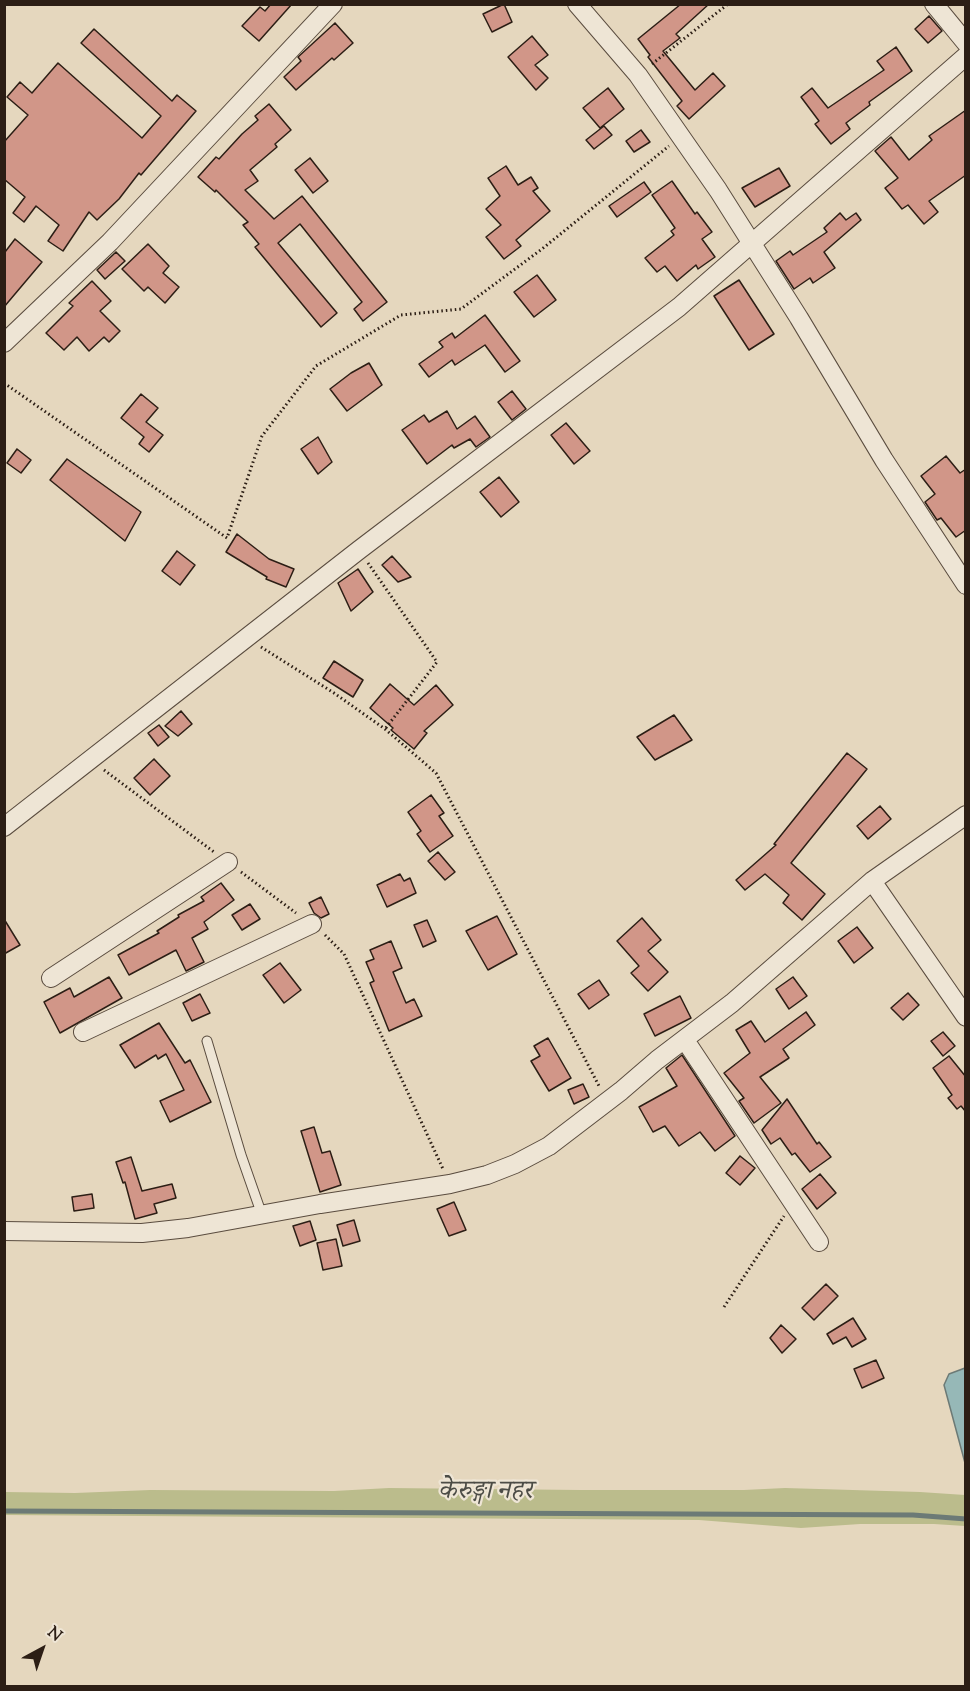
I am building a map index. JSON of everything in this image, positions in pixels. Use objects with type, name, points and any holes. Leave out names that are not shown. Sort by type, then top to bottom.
[{"type":"street","points":[[4,343],[110,242],[333,4]]},
{"type":"street","points":[[577,4],[638,75],[718,190],[799,318],[884,460],[966,585]]},
{"type":"street","points":[[934,4],[966,43]]},
{"type":"street","points":[[4,827],[359,550],[679,307],[966,56]]},
{"type":"street","points":[[4,1231],[142,1233],[188,1228],[450,1184],[487,1175],[515,1164],[549,1146],[732,1003],[872,881],[966,815]]},
{"type":"street","points":[[51,978],[228,862]]},
{"type":"street","points":[[872,881],[966,1017]]},
{"type":"street","points":[[83,1032],[312,924]]},
{"type":"street","points":[[685,1040],[819,1242]]},
{"type":"lane","points":[[207,1041],[241,1155],[262,1215]]},
{"type":"path","points":[[638,75],[728,4]]},
{"type":"path","points":[[4,383],[227,538],[262,436],[316,366],[401,315],[461,309],[542,249],[680,137]]},
{"type":"path","points":[[359,550],[437,662],[385,729]]},
{"type":"path","points":[[246,638],[334,693],[385,729],[436,773],[607,1101]]},
{"type":"path","points":[[724,1307],[792,1201]]},
{"type":"green space","points":[[389,1488],[744,1490],[785,1488],[920,1492],[965,1495],[965,1526],[860,1524],[801,1528],[699,1520],[5,1515],[5,1492],[334,1491]]},
{"type":"water","points":[[966,1368],[965,1463],[944,1385],[949,1374]]},
{"type":"building","points":[[271,4],[292,4],[259,41],[242,26],[260,7],[265,11]]},
{"type":"building","points":[[504,4],[512,22],[492,32],[483,14]]},
{"type":"building","points":[[681,4],[709,4],[676,34],[680,38],[663,51],[695,90],[713,73],[725,86],[689,119],[677,106],[682,101],[648,57],[650,55],[638,39]]},
{"type":"building","points":[[929,16],[942,31],[928,43],[915,29]]},
{"type":"building","points":[[335,23],[353,43],[296,90],[284,77],[301,61],[298,57]]},
{"type":"building","points":[[94,29],[172,101],[177,95],[196,111],[141,175],[139,173],[119,199],[97,220],[89,212],[63,251],[48,241],[59,225],[36,206],[24,222],[13,213],[25,197],[4,179],[4,142],[28,115],[7,97],[20,82],[32,93],[58,63],[142,138],[161,116],[81,43]]},
{"type":"building","points":[[532,36],[548,55],[535,65],[548,78],[536,90],[508,57]]},
{"type":"building","points":[[896,47],[912,71],[869,102],[870,105],[846,123],[850,129],[831,144],[815,124],[819,121],[801,97],[812,88],[828,108],[884,70],[877,61]]},
{"type":"building","points":[[608,88],[624,109],[600,128],[583,108]]},
{"type":"building","points":[[269,104],[291,130],[275,144],[277,147],[250,170],[258,181],[245,190],[274,219],[302,196],[387,302],[363,321],[354,309],[362,302],[300,224],[278,243],[337,313],[321,327],[255,247],[259,244],[243,225],[248,222],[216,190],[215,192],[198,177],[216,157],[219,159],[258,120],[255,116]]},
{"type":"building","points":[[966,110],[966,175],[929,201],[938,212],[924,224],[908,205],[902,209],[885,188],[898,178],[875,151],[891,137],[909,160],[932,140],[929,136]]},
{"type":"building","points":[[604,126],[612,135],[594,149],[586,140]]},
{"type":"building","points":[[641,130],[650,142],[634,152],[626,141]]},
{"type":"building","points":[[310,158],[328,181],[313,193],[295,170]]},
{"type":"building","points":[[506,166],[518,185],[531,177],[538,188],[533,191],[550,211],[516,240],[521,246],[504,259],[486,237],[501,225],[486,209],[500,196],[488,178]]},
{"type":"building","points":[[779,168],[790,186],[755,207],[742,188]]},
{"type":"building","points":[[672,181],[695,214],[697,212],[712,232],[702,239],[715,257],[698,269],[696,265],[677,281],[665,266],[657,272],[645,258],[674,235],[671,231],[675,228],[652,195]]},
{"type":"building","points":[[644,182],[651,192],[617,217],[609,206]]},
{"type":"building","points":[[840,213],[846,220],[856,213],[861,220],[824,252],[835,268],[813,283],[810,278],[794,289],[776,261],[790,251],[793,255],[827,232],[824,228]]},
{"type":"building","points":[[15,239],[42,262],[4,307],[5,252]]},
{"type":"building","points":[[148,244],[169,266],[163,273],[179,287],[165,303],[148,287],[144,291],[122,269]]},
{"type":"building","points":[[116,252],[125,261],[105,279],[97,270]]},
{"type":"building","points":[[537,275],[556,300],[534,317],[514,292]]},
{"type":"building","points":[[739,280],[774,334],[749,350],[714,296]]},
{"type":"building","points":[[92,281],[111,301],[100,311],[120,331],[109,342],[104,337],[89,351],[77,337],[64,350],[46,333],[73,306],[69,303]]},
{"type":"building","points":[[485,315],[520,361],[505,372],[485,345],[455,365],[452,360],[429,377],[419,364],[443,347],[439,342],[452,333],[455,338]]},
{"type":"building","points":[[369,363],[382,385],[347,411],[330,389]]},
{"type":"building","points":[[512,391],[526,409],[512,420],[498,402]]},
{"type":"building","points":[[141,394],[158,408],[146,422],[163,435],[149,452],[139,444],[144,437],[121,418]]},
{"type":"building","points":[[447,411],[457,429],[475,416],[490,437],[476,447],[470,439],[454,448],[452,445],[427,464],[402,430],[424,415],[429,422]]},
{"type":"building","points":[[566,423],[590,451],[574,464],[551,435]]},
{"type":"building","points":[[318,437],[332,462],[318,474],[301,449]]},
{"type":"building","points":[[17,449],[31,460],[21,473],[7,463]]},
{"type":"building","points":[[946,456],[960,473],[966,469],[966,530],[956,537],[941,518],[937,520],[925,502],[935,494],[921,476]]},
{"type":"building","points":[[67,459],[141,512],[125,541],[50,480]]},
{"type":"building","points":[[499,477],[519,502],[501,517],[480,492]]},
{"type":"building","points":[[237,534],[269,559],[294,569],[286,587],[266,579],[267,577],[226,552]]},
{"type":"building","points":[[177,551],[195,565],[180,585],[162,571]]},
{"type":"building","points":[[392,556],[411,577],[398,582],[382,565]]},
{"type":"building","points":[[358,569],[373,592],[351,611],[338,583]]},
{"type":"building","points":[[334,661],[363,680],[353,697],[323,678]]},
{"type":"building","points":[[390,684],[414,705],[436,685],[453,705],[424,731],[427,733],[414,749],[370,708]]},
{"type":"building","points":[[181,711],[192,724],[178,736],[165,726]]},
{"type":"building","points":[[674,715],[692,740],[655,760],[637,737]]},
{"type":"building","points":[[159,725],[169,737],[158,746],[148,733]]},
{"type":"building","points":[[847,753],[867,769],[791,863],[825,894],[802,920],[783,903],[789,895],[765,874],[745,890],[736,880],[776,845],[774,844]]},
{"type":"building","points":[[154,759],[170,776],[150,795],[134,778]]},
{"type":"building","points":[[431,795],[444,813],[439,816],[453,836],[430,852],[417,834],[421,831],[408,812]]},
{"type":"building","points":[[880,806],[891,819],[868,839],[857,826]]},
{"type":"building","points":[[438,852],[455,872],[445,880],[428,861]]},
{"type":"building","points":[[400,874],[404,881],[410,878],[416,893],[387,907],[377,885]]},
{"type":"building","points":[[221,883],[234,900],[204,922],[208,929],[192,938],[204,962],[186,971],[176,950],[129,975],[118,955],[159,933],[157,931],[179,917],[178,915],[204,901],[201,897]]},
{"type":"building","points":[[321,897],[329,914],[321,918],[314,913],[309,903]]},
{"type":"building","points":[[250,904],[260,919],[242,930],[232,915]]},
{"type":"building","points":[[497,916],[517,954],[488,970],[466,931]]},
{"type":"building","points":[[642,918],[661,940],[648,951],[668,972],[648,991],[631,973],[639,966],[617,941]]},
{"type":"building","points":[[4,919],[20,945],[4,954]]},
{"type":"building","points":[[427,920],[436,941],[423,947],[414,925]]},
{"type":"building","points":[[857,927],[873,948],[854,963],[838,941]]},
{"type":"building","points":[[391,941],[402,968],[393,972],[406,1003],[414,999],[422,1016],[389,1031],[370,983],[374,981],[366,962],[374,959],[370,950]]},
{"type":"building","points":[[280,963],[301,990],[284,1003],[263,975]]},
{"type":"building","points":[[109,977],[122,998],[60,1033],[44,1002],[70,988],[74,997]]},
{"type":"building","points":[[793,977],[807,996],[789,1009],[776,989]]},
{"type":"building","points":[[599,980],[609,995],[589,1009],[578,994]]},
{"type":"building","points":[[908,993],[919,1005],[903,1020],[891,1008]]},
{"type":"building","points":[[200,994],[210,1013],[192,1021],[183,1003]]},
{"type":"building","points":[[680,996],[691,1018],[655,1036],[644,1014]]},
{"type":"building","points":[[806,1012],[815,1025],[783,1049],[789,1058],[760,1077],[781,1103],[754,1123],[739,1101],[744,1098],[724,1073],[750,1053],[736,1030],[751,1021],[765,1042]]},
{"type":"building","points":[[159,1023],[185,1063],[190,1060],[211,1102],[170,1122],[160,1101],[184,1090],[166,1054],[158,1059],[156,1055],[135,1068],[120,1045]]},
{"type":"building","points":[[943,1032],[955,1046],[943,1056],[931,1041]]},
{"type":"building","points":[[548,1038],[571,1078],[549,1091],[531,1061],[540,1056],[534,1046]]},
{"type":"building","points":[[682,1055],[735,1136],[715,1151],[700,1132],[679,1146],[665,1126],[653,1132],[639,1107],[677,1086],[666,1068]]},
{"type":"building","points":[[949,1056],[966,1077],[966,1112],[961,1106],[957,1109],[948,1098],[952,1095],[933,1068]]},
{"type":"building","points":[[583,1084],[589,1097],[574,1104],[568,1090]]},
{"type":"building","points":[[787,1099],[817,1144],[819,1142],[831,1157],[810,1172],[795,1153],[792,1155],[780,1138],[771,1144],[762,1130]]},
{"type":"building","points":[[314,1127],[322,1153],[330,1151],[341,1185],[320,1192],[301,1131]]},
{"type":"building","points":[[740,1156],[755,1168],[740,1185],[726,1173]]},
{"type":"building","points":[[131,1157],[142,1191],[172,1184],[176,1198],[154,1204],[157,1213],[135,1219],[125,1182],[123,1183],[116,1162]]},
{"type":"building","points":[[820,1174],[836,1193],[817,1209],[802,1189]]},
{"type":"building","points":[[92,1194],[94,1208],[74,1211],[72,1197]]},
{"type":"building","points":[[454,1202],[466,1230],[449,1236],[437,1209]]},
{"type":"building","points":[[354,1220],[360,1241],[343,1246],[337,1225]]},
{"type":"building","points":[[310,1221],[316,1240],[300,1246],[293,1226]]},
{"type":"building","points":[[336,1239],[342,1266],[323,1270],[317,1243]]},
{"type":"building","points":[[826,1284],[838,1296],[814,1320],[802,1308]]},
{"type":"building","points":[[853,1318],[866,1339],[852,1347],[846,1337],[833,1344],[827,1334]]},
{"type":"building","points":[[781,1325],[796,1339],[782,1353],[770,1338]]},
{"type":"building","points":[[876,1360],[884,1378],[862,1388],[854,1369]]},
{"type":"waterway","name":"केेरुङ्गा नहर","points":[[4,1511],[913,1515],[966,1519]]}]
